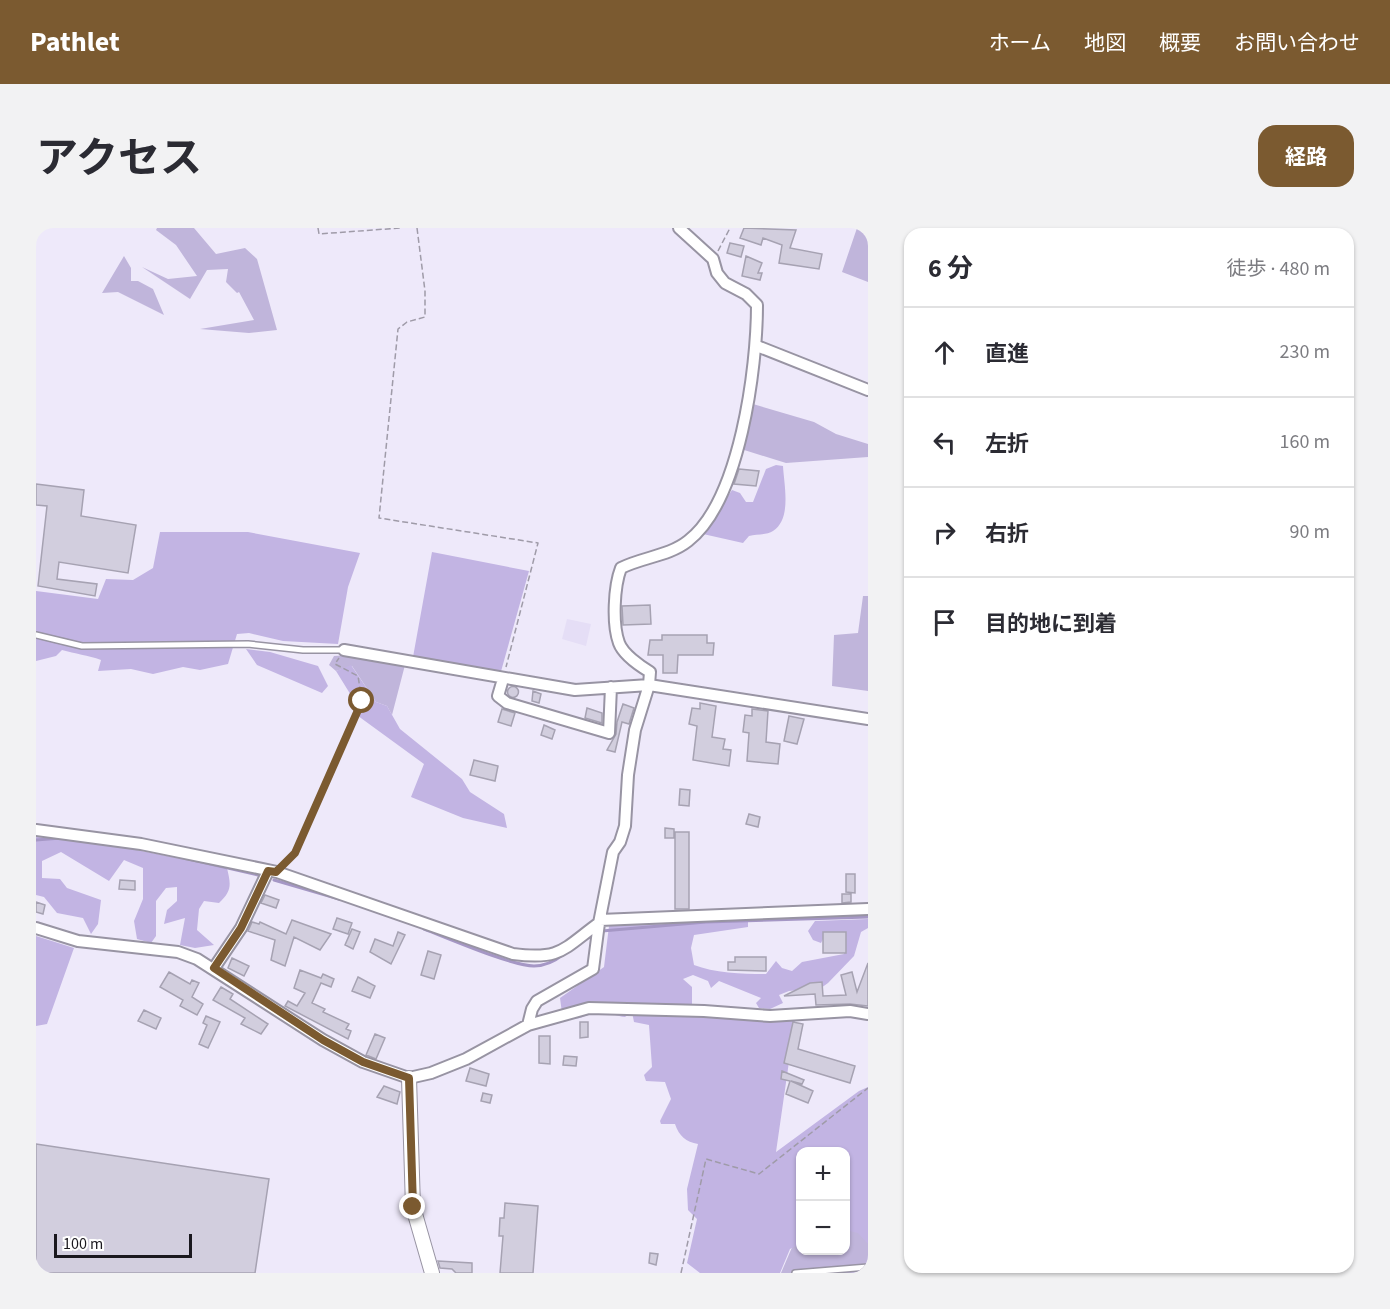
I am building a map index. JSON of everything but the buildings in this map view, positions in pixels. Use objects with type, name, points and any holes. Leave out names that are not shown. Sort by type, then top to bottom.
[{"type":"street","points":[[528,1025],[532,1009],[537,1001],[593,969],[613,852],[625,826],[633,741],[649,685],[650,672],[639,666],[619,644],[615,583],[621,568],[674,550],[705,525],[726,483],[747,405],[757,346],[757,305],[746,294],[725,283],[717,273],[713,259],[680,228]]},
{"type":"street","points":[[757,346],[868,390]]},
{"type":"street","points":[[344,650],[575,690],[649,685],[868,719]]},
{"type":"street","points":[[503,679],[498,696],[507,703],[609,733],[611,687]]},
{"type":"street","points":[[36,830],[141,844],[272,872],[513,954],[540,958],[554,956],[600,922],[868,909]]},
{"type":"street","points":[[214,968],[241,928],[272,872]]},
{"type":"street","points":[[36,928],[78,941],[178,952],[214,968],[323,1040],[363,1062],[409,1078],[431,1073],[466,1059],[528,1025],[589,1008],[704,1011],[770,1016],[850,1011],[868,1014]]},
{"type":"street","points":[[409,1078],[413,1207],[432,1273]]},
{"type":"lane","points":[[36,635],[82,646],[248,644],[303,650],[344,650]]},
{"type":"lane","points":[[795,1273],[868,1267]]},
{"type":"path","points":[[318,228],[319,234],[400,228]]},
{"type":"path","points":[[417,228],[425,291],[425,317],[407,322],[398,329],[379,518],[538,543],[503,679]]},
{"type":"path","points":[[713,259],[727,238],[730,228]]},
{"type":"path","points":[[272,872],[295,853],[362,701],[358,676],[335,664],[344,650]]},
{"type":"path","points":[[681,1273],[706,1159],[759,1174],[868,1088]]},
{"type":"shaded area","points":[[157,228],[194,228],[216,254],[245,248],[257,259],[277,330],[249,333],[200,329],[254,320],[239,292],[237,293],[226,282],[228,269],[207,270],[190,299],[142,267],[168,279],[197,276],[176,245],[156,230]]},
{"type":"shaded area","points":[[857,228],[868,228],[868,282],[842,272]]},
{"type":"shaded area","points":[[124,256],[131,268],[131,281],[138,281],[153,289],[164,315],[118,292],[102,293]]},
{"type":"shaded area","points":[[753,404],[814,422],[836,434],[868,444],[868,457],[786,463],[741,449]]},
{"type":"shaded area","points":[[776,465],[783,466],[786,501],[779,526],[765,534],[749,536],[743,543],[703,534],[732,490],[740,493],[746,502],[753,502],[766,469]]},
{"type":"shaded area","points":[[160,532],[248,532],[360,553],[348,587],[338,644],[283,641],[249,633],[237,634],[228,664],[200,670],[183,667],[153,674],[131,669],[98,671],[101,660],[62,650],[56,656],[36,661],[36,591],[98,599],[106,579],[133,580],[153,568]]},
{"type":"shaded area","points":[[432,552],[529,571],[500,675],[413,657]]},
{"type":"shaded area","points":[[863,596],[868,596],[868,691],[832,686],[834,635],[858,633]]},
{"type":"shaded area","points":[[567,619],[591,624],[586,646],[562,639]]},
{"type":"shaded area","points":[[246,649],[270,652],[318,666],[328,686],[322,693],[257,665]]},
{"type":"shaded area","points":[[351,655],[405,665],[392,715],[387,706],[376,702],[352,666],[336,671],[329,665],[334,656]]},
{"type":"shaded area","points":[[351,665],[376,702],[387,706],[400,729],[462,779],[470,792],[504,814],[507,828],[463,818],[411,797],[424,764],[354,713],[357,705],[336,671]]},
{"type":"shaded area","points":[[36,835],[97,842],[227,868],[230,883],[226,895],[219,903],[204,901],[199,909],[197,930],[214,945],[195,948],[180,945],[185,918],[164,924],[167,910],[177,901],[177,887],[166,888],[156,901],[156,936],[151,943],[137,939],[134,921],[143,899],[143,868],[124,860],[109,881],[61,852],[42,861],[42,878],[60,879],[67,888],[101,900],[98,924],[91,934],[83,918],[57,913],[44,897],[36,895]]},
{"type":"shaded area","points":[[868,919],[868,928],[861,932],[854,956],[821,988],[789,991],[779,995],[783,1003],[770,1009],[759,1008],[756,1003],[761,998],[719,981],[711,988],[708,981],[693,975],[683,979],[692,987],[692,1007],[704,1012],[742,1020],[795,1020],[776,1152],[859,1091],[868,1087],[868,1244],[858,1233],[850,1231],[850,1147],[796,1147],[796,1246],[790,1249],[780,1273],[700,1273],[687,1263],[697,1219],[688,1210],[687,1189],[698,1144],[684,1138],[675,1124],[661,1124],[660,1121],[671,1099],[665,1082],[646,1081],[644,1075],[652,1067],[649,1025],[634,1022],[632,1012],[625,1017],[599,1012],[573,1018],[562,1013],[560,998],[604,967],[609,926],[699,920],[748,922],[748,927],[694,935],[691,948],[694,965],[720,971],[766,974],[776,961],[782,968],[792,971],[802,962],[844,954],[844,934],[824,937],[821,943],[813,940],[808,931],[815,921]]},
{"type":"shaded area","points":[[36,936],[74,948],[47,1024],[36,1026]]},
{"type":"shaded area","points":[[868,1225],[868,1273],[781,1273],[796,1238],[796,1255],[850,1255],[850,1228]]},
{"type":"waterway","points":[[36,840],[61,838]]},
{"type":"waterway","points":[[171,855],[258,875]]},
{"type":"waterway","points":[[274,880],[339,899]]},
{"type":"waterway","points":[[602,931],[706,922],[868,917]]},
{"type":"waterway","points":[[424,929],[496,957],[524,965],[542,965],[564,954]]},
{"type":"route","points":[[362,701],[295,853],[276,872],[268,871],[241,928],[214,968],[323,1040],[363,1062],[409,1078],[413,1207]]}]
